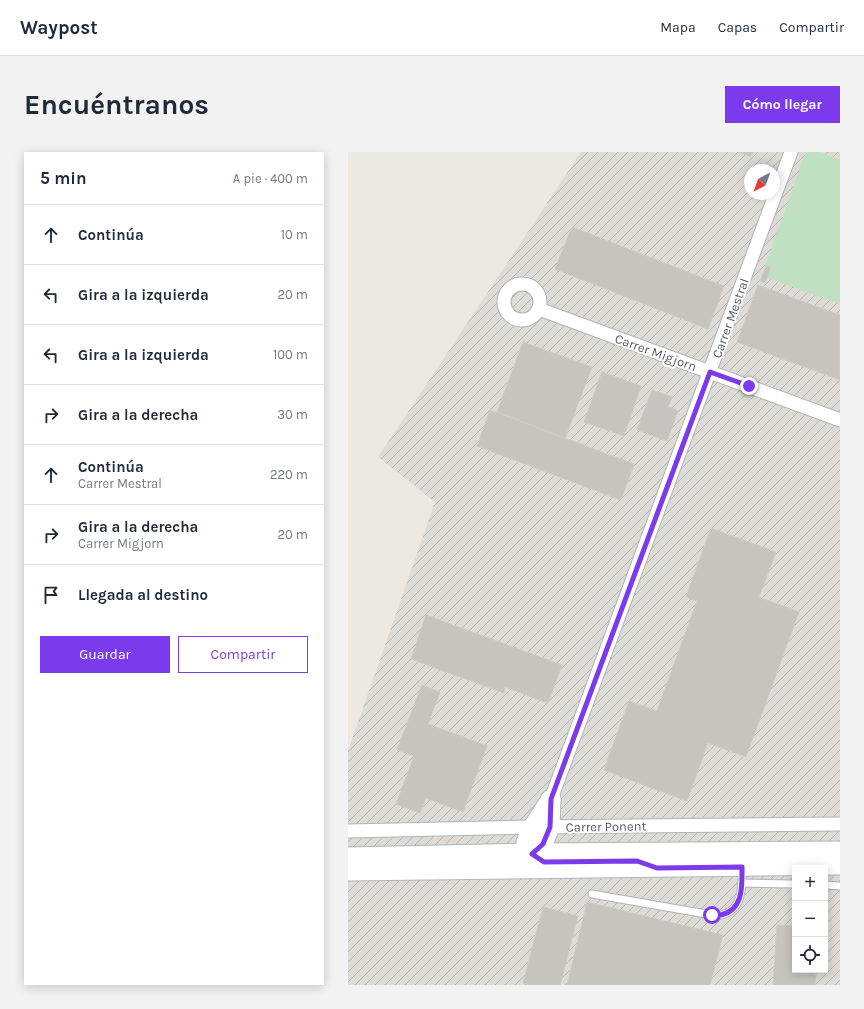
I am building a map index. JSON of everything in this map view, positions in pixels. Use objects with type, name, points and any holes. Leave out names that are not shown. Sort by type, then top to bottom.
[{"type":"main road","points":[[551,799],[541,827],[526,842],[532,854],[544,862],[637,861],[657,868]]},
{"type":"main road","points":[[498,854],[541,827]]},
{"type":"main road","points":[[348,857],[840,851]]},
{"type":"main road","points":[[414,870],[436,865],[522,862],[532,854]]},
{"type":"main road","points":[[348,871],[657,868],[742,875],[840,865]]},
{"type":"main road","points":[[348,866],[372,871]]},
{"type":"street","name":"Carrer Mestral","points":[[551,799],[790,152]]},
{"type":"street","name":"Carrer Migjorn","points":[[539,309],[840,420]]},
{"type":"street","name":"Carrer Ponent","points":[[348,831],[541,827],[840,824]]},
{"type":"lane","points":[[592,894],[712,915],[721,915],[731,910],[737,903],[741,894],[742,875],[792,883]]},
{"type":"lane","points":[[828,885],[840,886]]},
{"type":"shaded area","points":[[581,152],[840,152],[840,985],[348,985],[348,751],[435,502],[378,457]]},
{"type":"green space","points":[[806,152],[819,152],[840,160],[840,304],[767,278],[771,267],[765,266]]},
{"type":"building","points":[[739,152],[753,152],[751,157]]},
{"type":"building","points":[[572,227],[724,286],[708,329],[555,269]]},
{"type":"building","points":[[766,266],[771,267],[765,283],[760,281]]},
{"type":"building","points":[[758,285],[840,315],[840,380],[737,342]]},
{"type":"building","points":[[523,342],[592,367],[565,438],[497,412]]},
{"type":"building","points":[[602,372],[641,386],[624,436],[584,422]]},
{"type":"building","points":[[652,390],[672,397],[668,407],[678,411],[667,441],[637,430]]},
{"type":"building","points":[[490,410],[634,464],[621,500],[477,446]]},
{"type":"building","points":[[711,528],[776,552],[759,597],[799,612],[746,757],[708,743],[687,801],[604,770],[629,701],[657,711],[697,601],[686,597]]},
{"type":"building","points":[[426,615],[562,665],[548,703],[505,687],[504,693],[411,659]]},
{"type":"building","points":[[422,685],[440,692],[428,724],[487,746],[463,812],[426,798],[420,813],[396,804],[414,756],[397,750]]},
{"type":"building","points":[[587,902],[723,935],[710,985],[567,985]]},
{"type":"building","points":[[543,907],[578,916],[560,985],[530,985],[523,983]]},
{"type":"building","points":[[777,925],[792,926],[792,973],[816,973],[815,985],[773,985]]},
{"type":"route","points":[[712,915],[721,915],[731,910],[737,903],[741,894],[742,867],[657,868],[637,861],[544,862],[532,854],[543,844],[550,827],[551,799],[710,372],[749,386]]}]
